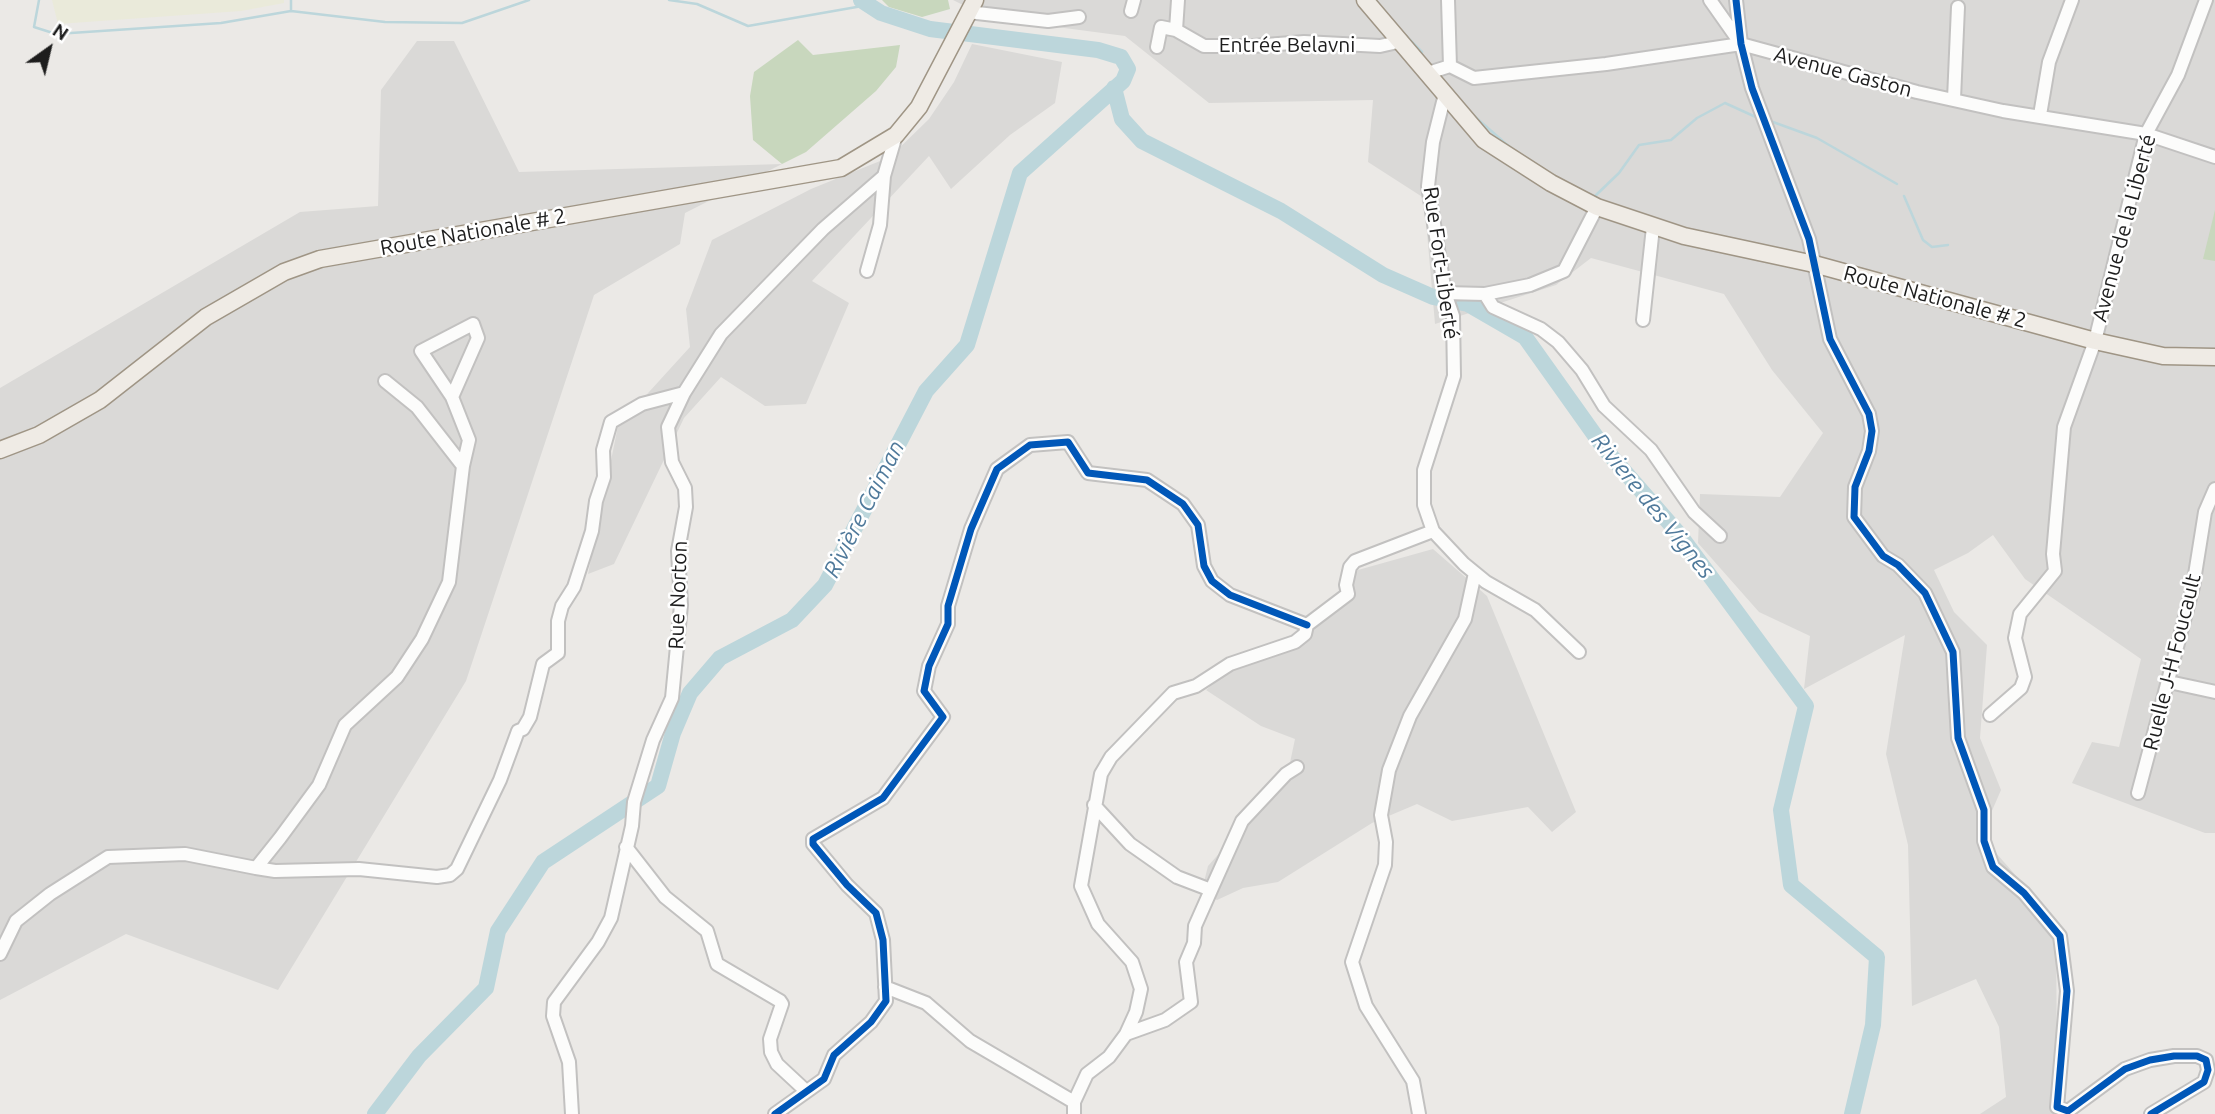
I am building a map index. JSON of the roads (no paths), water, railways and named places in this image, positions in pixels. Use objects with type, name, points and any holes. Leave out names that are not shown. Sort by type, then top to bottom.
[{"type":"main road","name":"Route Nationale # 2","points":[[1364,0],[1484,139],[1551,183],[1597,207],[1653,227],[1814,264],[2095,341],[2163,356],[2215,357]]},
{"type":"main road","name":"Route Nationale # 2","points":[[0,450],[39,435],[100,400],[205,317],[284,272],[320,259],[841,168],[896,135],[919,107],[970,9]]},
{"type":"street","points":[[1157,47],[1161,27],[1176,30],[1178,0]]},
{"type":"street","points":[[1429,73],[1450,66],[1448,0]]},
{"type":"street","points":[[1710,0],[1741,44]]},
{"type":"street","points":[[1736,0],[1741,44],[1752,88],[1799,206],[1830,338],[1869,415],[1872,431],[1862,477],[1855,487],[1854,517],[1883,556],[1898,565],[1925,593],[1953,652],[1958,738],[1984,810],[1984,841],[1993,867],[2024,893],[2060,936],[2065,958],[2067,1013],[2060,1056],[2057,1107],[2068,1111],[2125,1069],[2150,1060],[2174,1056],[2197,1056],[2206,1060],[2208,1070],[2204,1082],[2151,1114]]},
{"type":"street","points":[[2040,115],[2049,62],[2072,0]]},
{"type":"street","name":"Avenue de la Liberté","points":[[1990,715],[2021,688],[2025,677],[2015,638],[2020,614],[2055,570],[2053,554],[2064,427],[2095,341],[2146,134],[2178,75],[2206,0]]},
{"type":"street","points":[[1954,99],[1958,7]]},
{"type":"street","points":[[970,9],[1048,21],[1079,17]]},
{"type":"street","name":"Entrée Belavni","points":[[1176,30],[1204,46],[1304,42],[1380,46],[1402,41]]},
{"type":"street","name":"Avenue Gaston","points":[[1450,66],[1474,78],[1606,64],[1741,44],[1917,92],[2003,111],[2146,134],[2215,157]]},
{"type":"street","name":"Rue Fort-Liberté","points":[[1445,94],[1433,142],[1429,186],[1445,293],[1453,316],[1454,376],[1424,470],[1424,505],[1433,531],[1475,573],[1535,610],[1579,652]]},
{"type":"street","points":[[867,271],[880,225],[884,176],[896,135]]},
{"type":"street","name":"Rue Norton","points":[[572,1114],[569,1062],[553,1016],[554,1002],[598,942],[611,918],[634,802],[645,765],[672,698],[681,605],[678,551],[686,507],[685,488],[672,461],[668,427],[684,393],[721,334],[823,229],[884,176]]},
{"type":"street","points":[[1445,293],[1485,294],[1530,285],[1564,271],[1597,207]]},
{"type":"street","points":[[1643,320],[1653,227]]},
{"type":"street","points":[[1485,294],[1493,307],[1541,329],[1572,357],[1604,406],[1651,450],[1694,512],[1720,536]]},
{"type":"street","points":[[256,868],[319,785],[345,725],[397,677],[422,639],[449,582],[463,467],[469,440],[452,397],[421,351],[473,324],[478,338],[452,397]]},
{"type":"street","points":[[385,381],[417,407],[463,467]]},
{"type":"street","points":[[0,954],[16,921],[50,894],[108,857],[185,854],[286,872],[359,869],[437,877],[450,875],[457,869],[500,780],[517,731],[523,729],[530,717],[543,664],[558,653],[558,621],[562,606],[574,587],[592,531],[596,501],[604,477],[603,450],[611,422],[642,404],[684,393]]},
{"type":"street","points":[[775,1114],[824,1079],[834,1055],[880,1012],[886,1001],[883,940],[876,913],[847,885],[813,844],[813,839],[883,798],[934,733],[943,717],[924,691],[929,666],[948,624],[948,606],[971,529],[998,469],[1030,445],[1069,442],[1088,473],[1147,480],[1183,504],[1198,525],[1204,566],[1212,581],[1230,594],[1307,625]]},
{"type":"street","name":"Ruelle J-H Foucault","points":[[2138,793],[2169,682],[2178,632],[2193,587],[2205,512],[2215,489]]},
{"type":"street","points":[[885,987],[926,1003],[971,1041],[1074,1108],[1087,1074],[1109,1057],[1126,1034],[1136,1012],[1141,989],[1132,962],[1098,924],[1081,886],[1101,774],[1111,757],[1173,693],[1196,686],[1230,664],[1295,642],[1305,634],[1307,625],[1348,594],[1348,576],[1355,561],[1433,531]]},
{"type":"street","points":[[1419,1114],[1413,1081],[1366,1006],[1352,962],[1385,865],[1386,842],[1381,815],[1389,770],[1410,716],[1465,620],[1475,573]]},
{"type":"street","points":[[2169,682],[2215,692]]},
{"type":"street","points":[[1126,1034],[1165,1020],[1191,1002],[1186,962],[1210,890],[1242,821],[1286,774],[1297,767]]},
{"type":"street","points":[[1094,805],[1130,844],[1177,877],[1210,890]]},
{"type":"street","points":[[626,847],[665,897],[707,931],[717,964],[782,1004],[771,1039],[771,1052],[789,1078],[806,1091]]},
{"type":"waterway","points":[[39,0],[34,27],[56,34],[221,23],[291,11]]},
{"type":"waterway","name":"Riviere des Vignes","points":[[291,0],[291,11],[385,22],[462,23],[529,0]]},
{"type":"waterway","name":"Riviere des Vignes","points":[[669,0],[697,4],[748,26],[868,5]]},
{"type":"waterway","name":"Rivière Caiman","points":[[375,1114],[419,1056],[486,988],[498,931],[543,862],[658,786],[673,733],[690,693],[720,658],[792,620],[825,585],[926,391],[967,345],[1020,173],[1123,81],[1128,69],[1121,57],[1098,50],[930,29],[881,13],[861,0]]},
{"type":"waterway","points":[[1405,35],[1422,52]]},
{"type":"waterway","name":"Riviere des Vignes","points":[[1114,88],[1122,119],[1142,141],[1281,211],[1383,275],[1433,297],[1468,304],[1525,337],[1604,448],[1679,534],[1806,706],[1781,810],[1791,885],[1877,957],[1873,1025],[1852,1114]]},
{"type":"waterway","points":[[1591,196],[1594,197],[1619,173],[1639,145],[1671,140],[1697,118],[1725,103],[1758,118]]},
{"type":"waterway","points":[[1473,115],[1513,150]]},
{"type":"waterway","points":[[1773,122],[1817,138],[1897,184]]},
{"type":"waterway","points":[[1904,196],[1923,240],[1932,247],[1948,245]]}]
